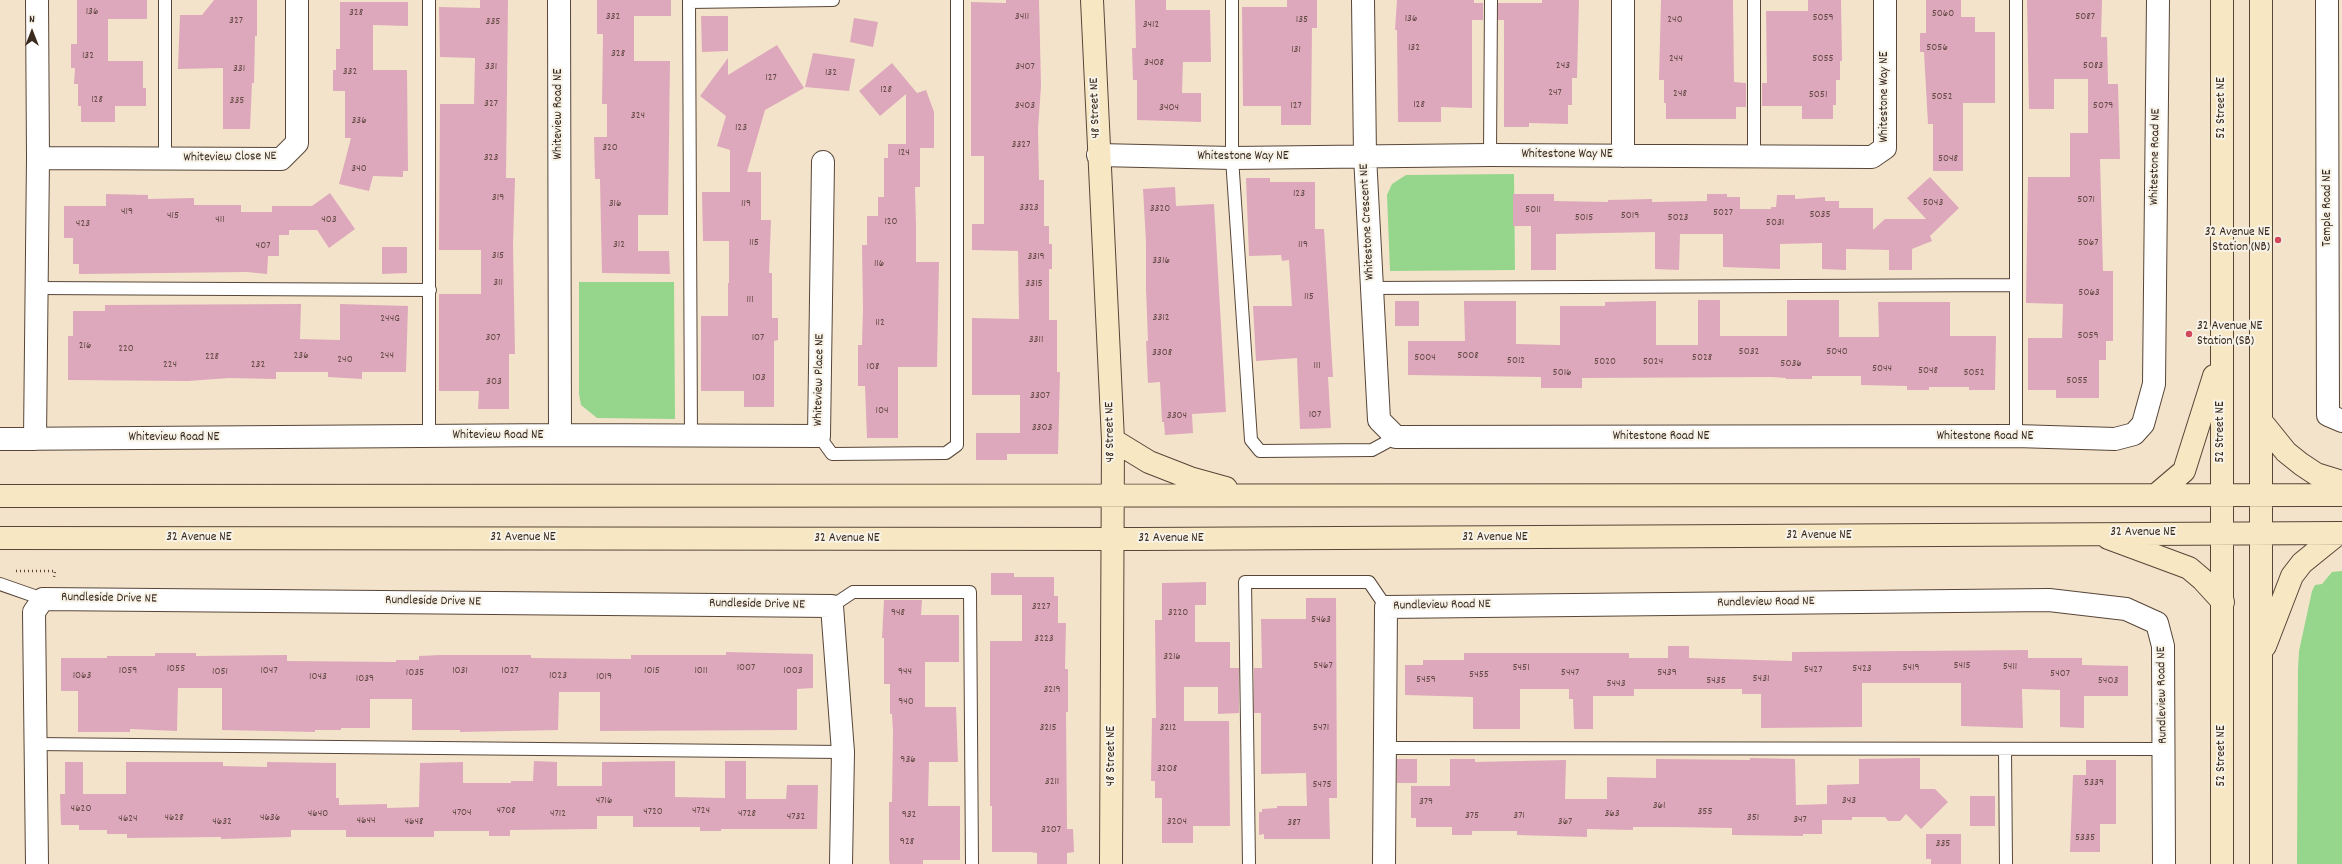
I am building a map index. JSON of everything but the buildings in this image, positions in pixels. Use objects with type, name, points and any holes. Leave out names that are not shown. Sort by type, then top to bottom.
[{"type":"main road","name":"48 Street NE","points":[[1092,0],[1098,155],[1113,440],[1111,864]]},
{"type":"main road","name":"52 Street NE","points":[[2222,0],[2222,864]]},
{"type":"main road","points":[[2260,864],[2261,0]]},
{"type":"main road","points":[[2157,494],[2184,471],[2202,419],[2221,348]]},
{"type":"main road","points":[[2261,421],[2286,452],[2301,464],[2316,474],[2342,482]]},
{"type":"main road","points":[[1113,440],[1148,462],[1190,478],[1254,495]]},
{"type":"main road","points":[[0,496],[2342,495]]},
{"type":"main road","points":[[2261,658],[2292,576],[2302,562],[2341,533]]},
{"type":"main road","name":"32 Avenue NE","points":[[0,538],[1112,539],[2341,533]]},
{"type":"main road","points":[[2097,534],[2189,568],[2202,578],[2222,602]]},
{"type":"street","points":[[35,439],[38,158],[37,0]]},
{"type":"street","name":"Whiteview Close NE","points":[[38,158],[281,159],[297,142],[297,0]]},
{"type":"street","name":"Whiteview Road NE","points":[[0,439],[560,435],[559,0]]},
{"type":"street","name":"Whitestone Crescent NE","points":[[1363,0],[1365,156],[1379,420],[1396,437]]},
{"type":"street","points":[[1623,0],[1623,156]]},
{"type":"street","name":"Whitestone Way NE","points":[[1098,155],[1232,158],[1490,155],[1754,158],[1872,156],[1885,148],[1885,0]]},
{"type":"street","name":"Whitestone Road NE","points":[[1396,437],[2016,436],[2115,439],[2134,434],[2143,424],[2154,384],[2158,0]]},
{"type":"street","name":"Temple Road NE","points":[[2327,0],[2335,418]]},
{"type":"street","name":"Whiteview Place NE","points":[[560,435],[691,437],[819,436],[823,162]]},
{"type":"street","name":"Rundleside Drive NE","points":[[36,864],[34,612],[43,599],[832,606]]},
{"type":"street","name":"Rundleview Road NE","points":[[1384,864],[1386,606],[2049,600],[2126,609],[2157,623],[2163,646],[2164,864]]},
{"type":"street","points":[[832,606],[843,752],[840,864]]},
{"type":"lane","points":[[165,0],[165,159]]},
{"type":"lane","points":[[429,0],[429,436]]},
{"type":"lane","points":[[691,437],[689,1],[833,0]]},
{"type":"lane","points":[[819,436],[832,454],[946,453],[957,446],[957,0]]},
{"type":"lane","points":[[1232,0],[1232,158],[1251,440],[1260,451],[1372,450],[1396,437]]},
{"type":"lane","points":[[1490,155],[1491,0]]},
{"type":"lane","points":[[1754,0],[1754,158]]},
{"type":"lane","points":[[2016,0],[2016,436]]},
{"type":"lane","points":[[1371,288],[2016,285]]},
{"type":"lane","points":[[37,288],[430,290]]},
{"type":"lane","points":[[1249,864],[1245,582],[1369,582],[1386,606]]},
{"type":"lane","points":[[0,584],[43,599]]},
{"type":"lane","points":[[832,606],[853,592],[970,592],[972,864]]},
{"type":"lane","points":[[35,744],[843,752]]},
{"type":"lane","points":[[1384,748],[2164,750]]},
{"type":"lane","points":[[2005,750],[2006,864]]},
{"type":"path","points":[[8,571],[54,571],[54,583],[43,599]]},
{"type":"green space","points":[[1514,174],[1515,270],[1390,271],[1387,195],[1392,184],[1406,175]]},
{"type":"green space","points":[[579,282],[674,282],[675,419],[597,418],[581,405],[579,394]]},
{"type":"green space","points":[[2342,571],[2342,864],[2297,864],[2299,651],[2312,591],[2315,585],[2322,584],[2332,572]]},
{"type":"place","name":"32 Avenue NE Station (NB)","points":[[2278,240]]},
{"type":"place","name":"32 Avenue NE Station (SB)","points":[[2189,334]]}]
